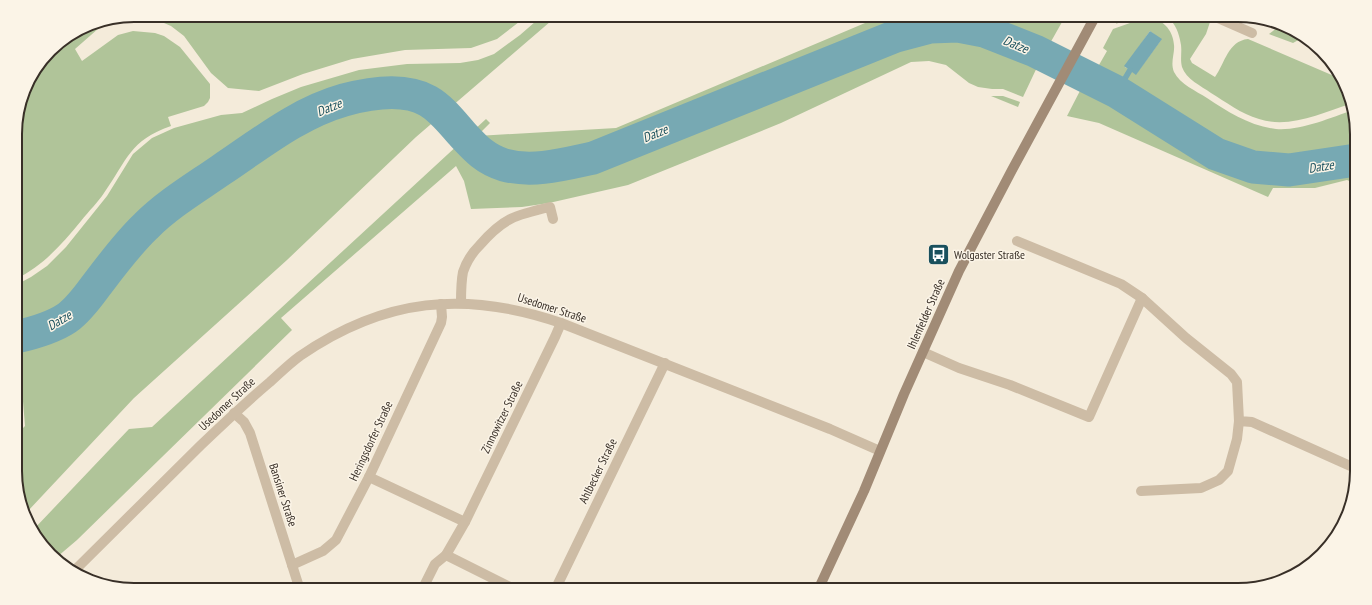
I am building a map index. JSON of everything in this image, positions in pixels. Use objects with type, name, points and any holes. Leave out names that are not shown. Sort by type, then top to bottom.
[{"type":"main road","name":"Ihlenfelder Straße","points":[[821,583],[864,491],[959,271],[1092,22]]},
{"type":"street","points":[[1227,22],[1252,33]]},
{"type":"street","points":[[461,303],[464,271],[473,252],[491,232],[504,221],[522,214],[550,207],[553,219]]},
{"type":"street","points":[[1017,241],[1121,284],[1142,298],[1186,338],[1232,374],[1236,382],[1239,421],[1237,439],[1228,471],[1219,480],[1201,488],[1141,490]]},
{"type":"street","points":[[923,352],[959,368],[1010,385],[1089,417],[1142,298]]},
{"type":"street","name":"Usedomer Straße","points":[[77,568],[234,413],[299,357],[327,338],[347,328],[394,310],[416,306],[461,303],[507,308],[535,314],[665,363],[830,429],[880,451]]},
{"type":"street","name":"Heringsdorfer Straße","points":[[292,565],[324,551],[336,540],[369,477],[441,323],[441,304]]},
{"type":"street","name":"Zinnowitzer Straße","points":[[426,583],[435,564],[446,555],[465,522],[561,323]]},
{"type":"street","name":"Ahlbecker Straße","points":[[558,583],[665,363]]},
{"type":"street","name":"Bansiner Straße","points":[[234,413],[244,422],[250,433],[298,583]]},
{"type":"street","points":[[1239,421],[1252,422],[1350,466]]},
{"type":"street","points":[[369,477],[465,522]]},
{"type":"street","points":[[446,555],[502,583]]},
{"type":"green space","points":[[162,22],[519,22],[497,39],[471,48],[405,50],[352,59],[303,74],[259,91],[228,88],[211,73],[184,36],[171,26]]},
{"type":"green space","points":[[535,22],[550,22],[416,137],[287,260],[134,398],[29,509],[23,485],[22,471],[22,429],[25,426],[22,389],[22,282],[47,266],[66,247],[107,196],[133,154],[152,138],[174,128],[221,115],[242,113],[301,87],[359,70],[407,64],[460,63],[478,60],[494,54]]},
{"type":"green space","points":[[867,22],[1062,22],[1040,61],[1023,97],[1003,89],[978,87],[969,83],[946,65],[929,61],[911,62],[781,123],[628,185],[549,203],[522,207],[471,209],[464,181],[456,166],[281,318],[292,330],[77,540],[60,554],[45,539],[37,526],[129,429],[152,427],[486,119],[490,123],[477,136],[616,128]]},
{"type":"green space","points":[[1133,22],[1160,22],[1169,30],[1173,39],[1173,69],[1180,80],[1231,113],[1248,122],[1276,129],[1295,128],[1347,112],[1350,134],[1350,181],[1347,180],[1315,188],[1273,188],[1268,197],[1099,123],[1067,116],[1083,85],[1087,86],[1107,51],[1103,48],[1113,29]],"holes":[[[1150,31],[1161,40],[1136,74],[1125,67]]]},
{"type":"green space","points":[[1172,22],[1210,22],[1206,34],[1190,59],[1192,63],[1215,77],[1231,48],[1241,41],[1248,39],[1334,76],[1346,105],[1305,119],[1294,121],[1270,122],[1246,114],[1234,108],[1190,79],[1182,67],[1181,45],[1177,29]]},
{"type":"green space","points":[[100,27],[75,49],[82,61],[118,35],[133,31],[155,33],[164,36],[180,47],[210,84],[210,98],[208,102],[204,106],[168,117],[171,126],[146,138],[138,145],[131,152],[102,196],[67,238],[52,254],[22,276],[22,127],[26,105],[37,78],[45,66],[60,50],[78,37],[98,28]]},
{"type":"green space","points":[[1276,29],[1298,40],[1293,43],[1269,34]]},
{"type":"green space","points":[[991,96],[1003,96],[1020,102],[1018,107]]},
{"type":"water","points":[[1150,31],[1162,39],[1136,75],[1124,66]]},
{"type":"waterway","name":"Datze","points":[[22,336],[36,332],[61,322],[71,315],[86,300],[113,263],[139,233],[163,210],[182,196],[295,121],[344,100],[376,94],[408,94],[428,101],[443,112],[477,149],[486,157],[497,163],[526,168],[549,167],[593,158],[896,36],[930,27],[958,26],[984,31],[1035,51],[1117,92],[1216,154],[1253,167],[1289,170],[1350,161]]},
{"type":"waterway","points":[[1117,92],[1130,70]]},
{"type":"place","name":"Wolgaster Straße","points":[[939,255]]}]
